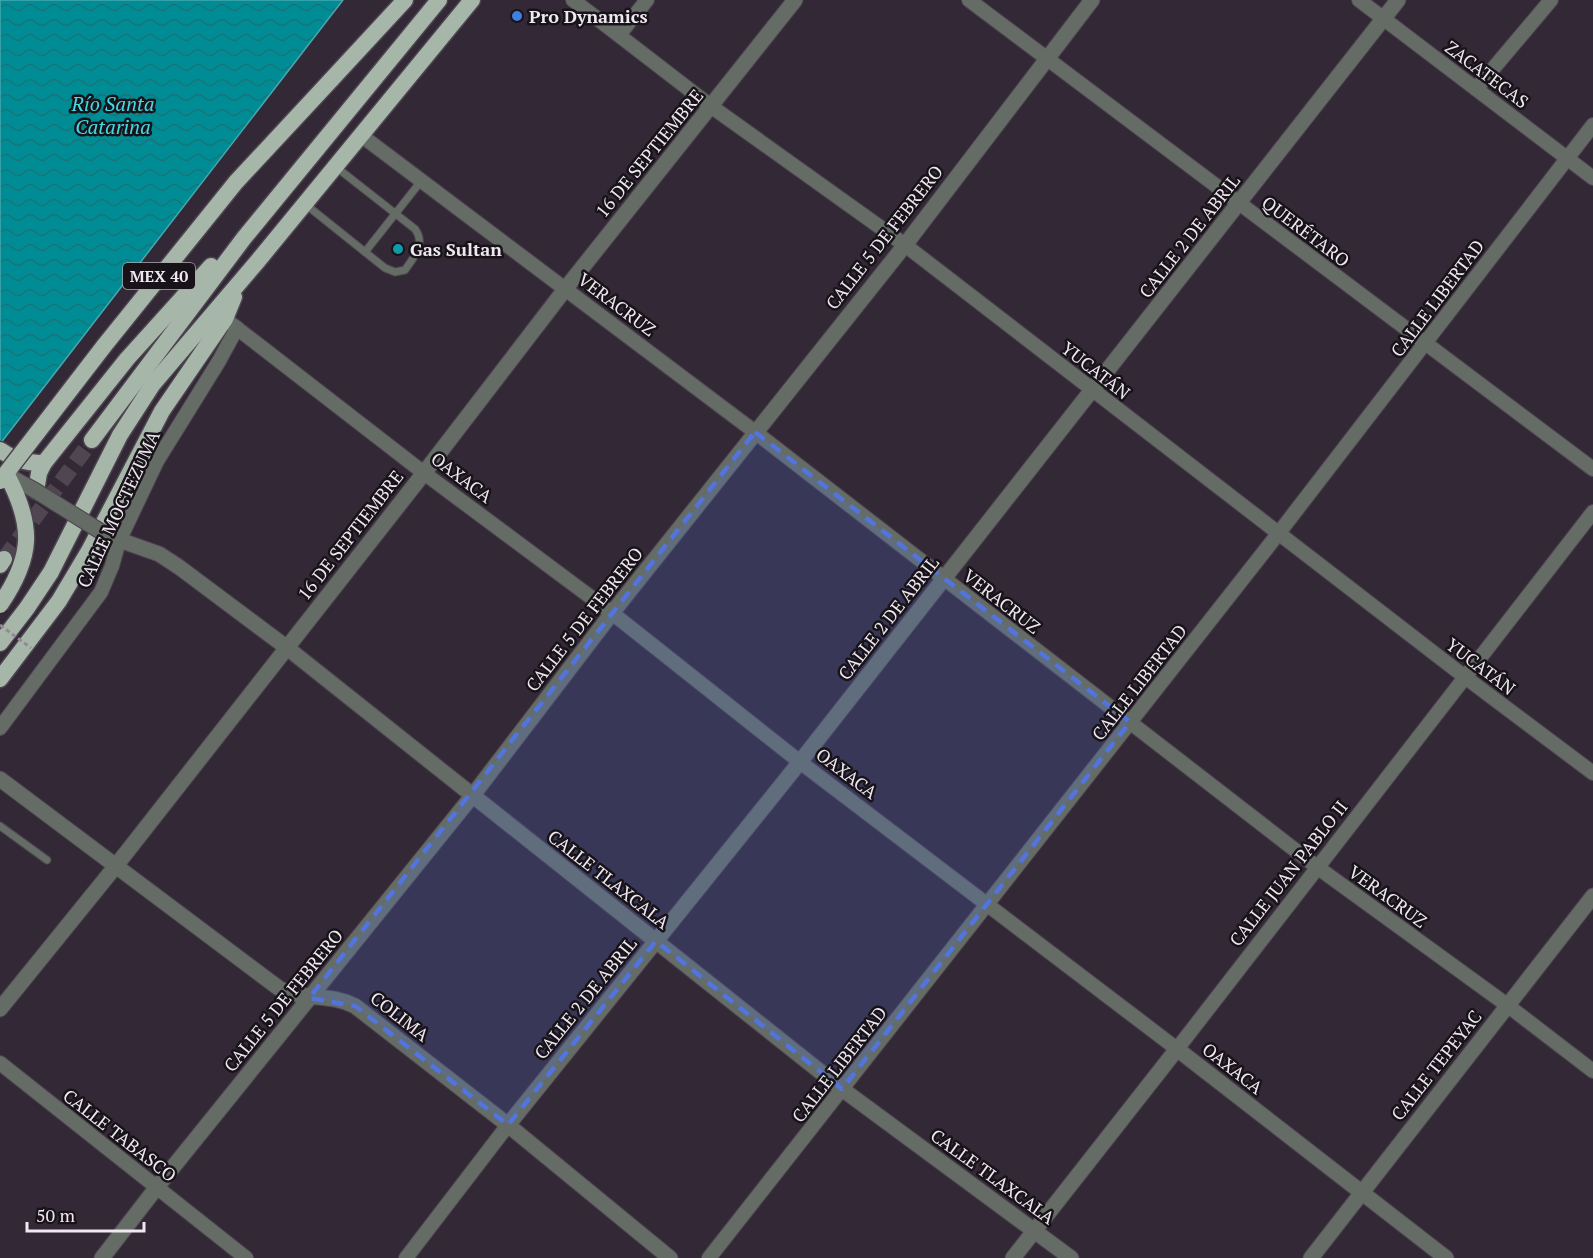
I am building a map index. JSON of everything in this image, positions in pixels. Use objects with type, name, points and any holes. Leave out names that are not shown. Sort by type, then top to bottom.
[{"type":"highway","name":"MEX 40","points":[[2,475],[236,182],[405,0]]},
{"type":"highway","name":"MEX 40","points":[[93,440],[240,243],[439,0]]},
{"type":"highway","points":[[0,643],[51,572],[120,435],[153,384],[305,204],[472,0]]},
{"type":"highway","points":[[36,491],[39,473],[44,463],[127,359],[215,262],[240,243]]},
{"type":"highway","points":[[0,679],[59,600],[90,549],[162,411],[231,323],[237,285]]},
{"type":"highway","points":[[0,450],[19,461],[31,464],[44,463]]},
{"type":"highway","points":[[0,605],[21,571],[26,545],[22,508],[2,475]]},
{"type":"street","name":"YUCATÁN","points":[[573,0],[712,106],[905,245],[1278,534],[1593,773]]},
{"type":"street","points":[[619,35],[647,0]]},
{"type":"street","name":"16 DE SEPTIEMBRE","points":[[0,1009],[795,0]]},
{"type":"street","name":"QUERÉTARO","points":[[969,0],[1593,469]]},
{"type":"street","name":"CALLE 5 DE FEBRERO","points":[[102,1258],[473,795],[612,613],[905,245],[1092,0]]},
{"type":"street","name":"ZACATECAS","points":[[1359,0],[1593,178]]},
{"type":"street","name":"CALLE 2 DE ABRIL","points":[[406,1258],[508,1125],[800,762],[1398,0]]},
{"type":"street","points":[[1476,89],[1551,0]]},
{"type":"street","name":"CALLE LIBERTAD","points":[[709,1258],[1278,534],[1593,125]]},
{"type":"street","name":"VERACRUZ","points":[[362,135],[755,432],[1317,867],[1507,1005],[1593,1071]]},
{"type":"street","name":"OAXACA","points":[[231,323],[424,473],[612,613],[800,762],[1177,1049],[1446,1258]]},
{"type":"street","name":"CALLE MOCTEZUMA","points":[[0,728],[101,592],[112,566],[114,538],[157,461],[219,361],[231,323]]},
{"type":"street","name":"CALLE TLAXCALA","points":[[2,475],[36,491],[114,538],[159,554],[179,567],[286,647],[842,1089],[1071,1258]]},
{"type":"street","name":"CALLE JUAN PABLO II","points":[[1013,1258],[1593,512]]},
{"type":"street","name":"COLIMA","points":[[0,779],[114,867],[280,989],[309,998],[342,1000],[355,1006],[508,1125],[670,1258]]},
{"type":"street","name":"CALLE TEPEYAC","points":[[1311,1258],[1593,896]]},
{"type":"street","name":"CALLE TABASCO","points":[[0,1063],[246,1258]]},
{"type":"lane","points":[[305,204],[391,271],[405,270],[417,252],[420,240],[415,229],[336,166]]},
{"type":"lane","points":[[365,252],[422,180]]},
{"type":"lane","points":[[0,826],[47,860]]},
{"type":"path","points":[[0,625],[31,648]]},
{"type":"highlighted area","points":[[755,432],[1130,722],[842,1089],[656,941],[508,1125],[355,1006],[309,998]]},
{"type":"water","name":"Río Santa Catarina","points":[[0,0],[343,0],[0,444]]},
{"type":"tunnel","points":[[4,559],[92,440]]},
{"type":"place","name":"Pro Dynamics","points":[[517,16]]},
{"type":"place","name":"Gas Sultan","points":[[398,249]]}]
